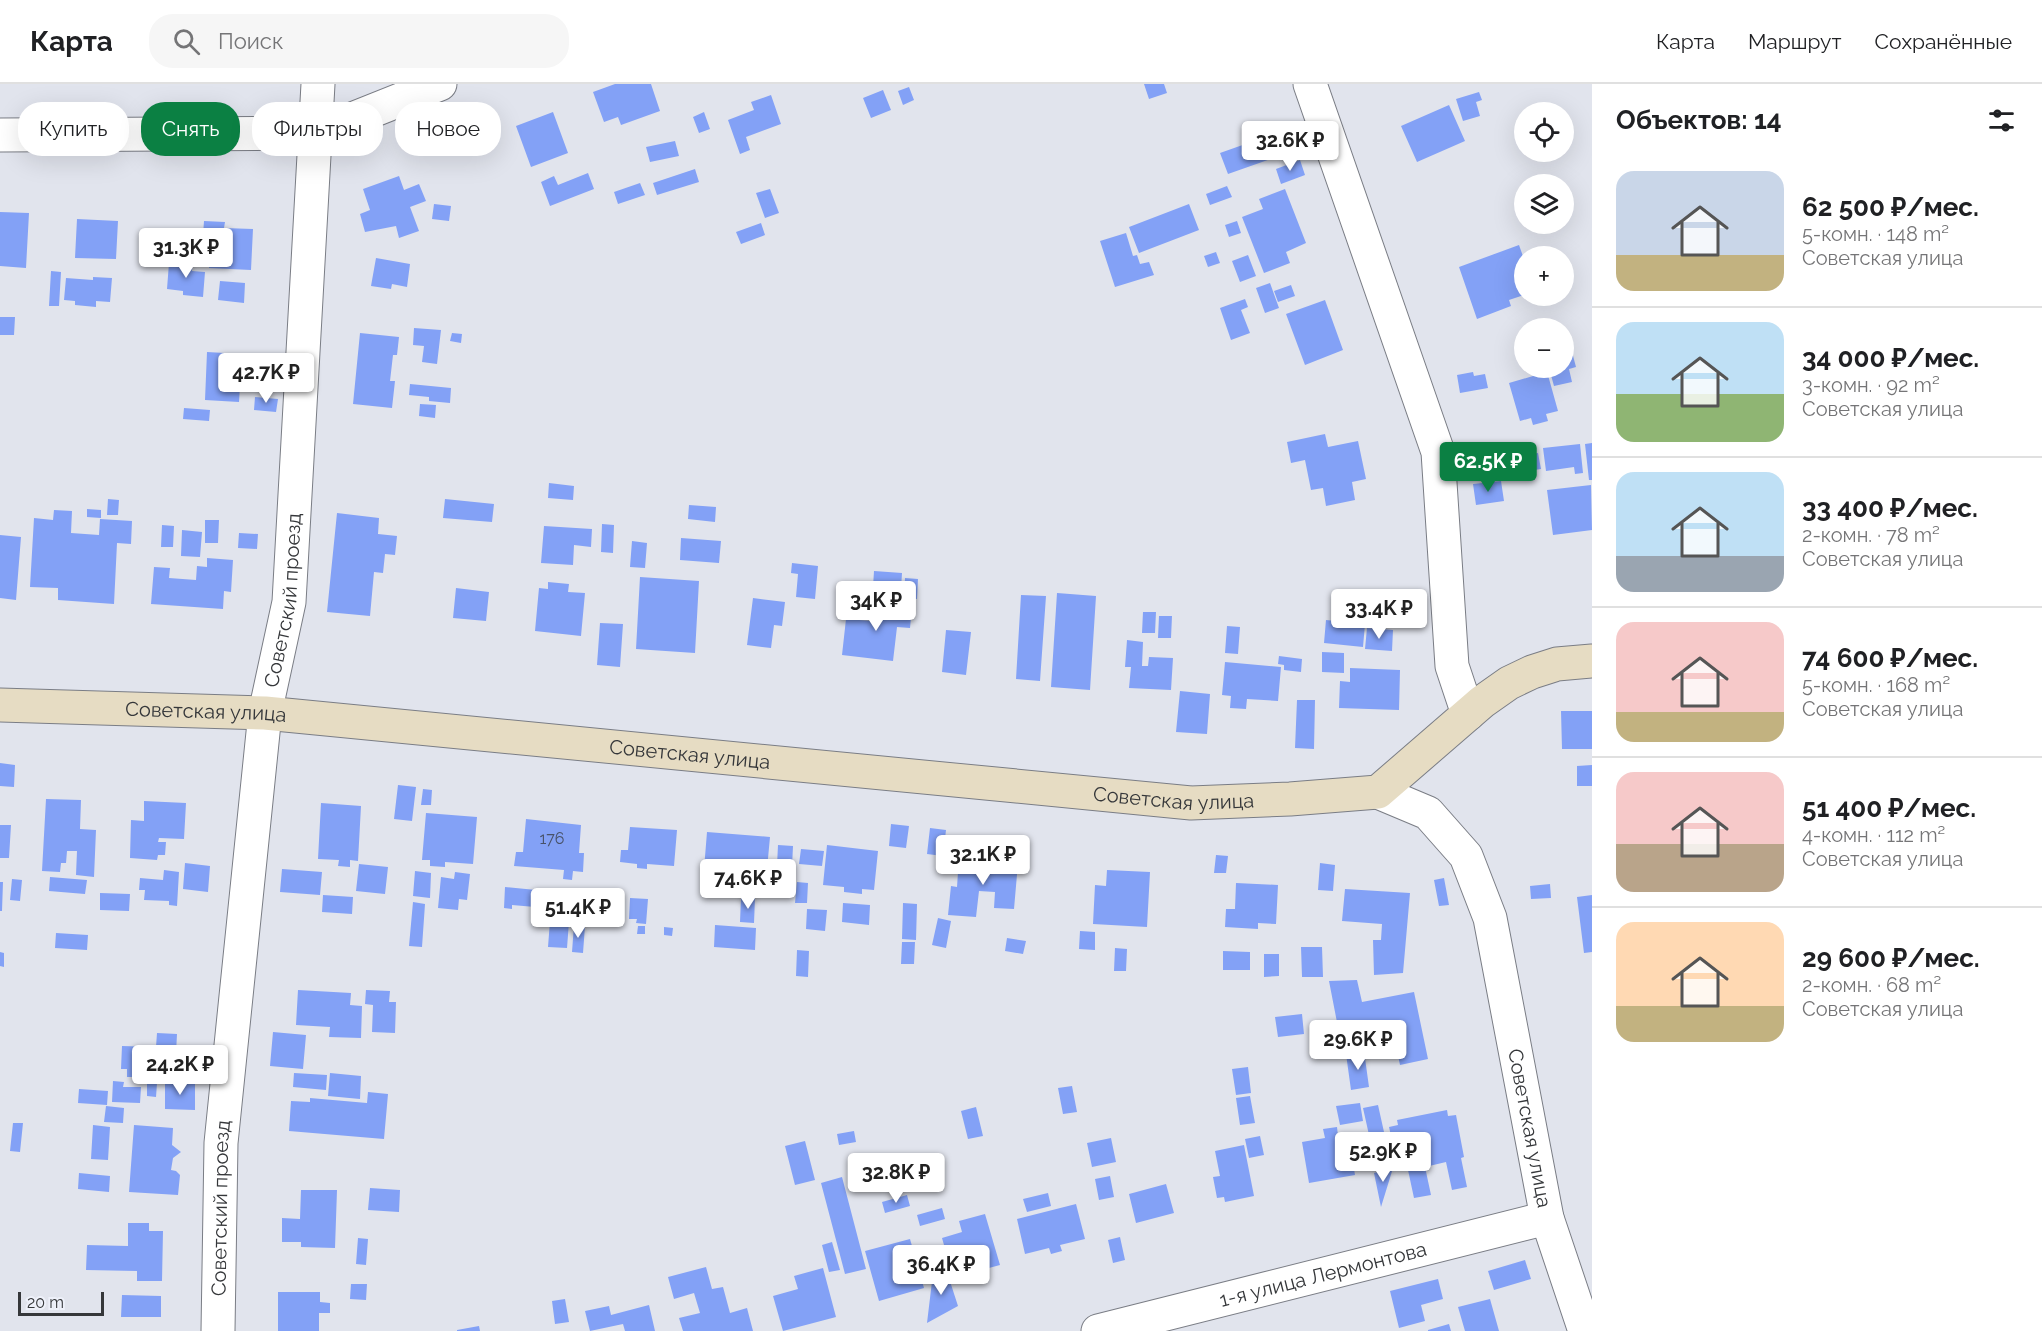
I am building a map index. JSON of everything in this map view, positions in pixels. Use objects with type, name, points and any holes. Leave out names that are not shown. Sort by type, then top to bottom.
[{"type":"street","name":"Советский проезд","points":[[318,84],[318,102]]},
{"type":"street","points":[[383,107],[440,84]]},
{"type":"street","points":[[1310,84],[1438,452],[1452,666],[1468,714]]},
{"type":"street","points":[[0,135],[252,134]]},
{"type":"street","name":"Советский проезд","points":[[218,1331],[221,1143],[265,713],[289,602],[316,156]]},
{"type":"street","points":[[1378,792],[1468,714],[1509,683],[1557,664],[1592,660]]},
{"type":"street","name":"Советская улица","points":[[0,705],[265,713],[1191,803],[1290,799],[1378,792],[1428,813],[1466,856],[1490,918],[1547,1218],[1585,1331]]},
{"type":"street","name":"1-я улица Лермонтова","points":[[1098,1331],[1547,1218]]},
{"type":"building","points":[[615,84],[651,84],[660,111],[621,125],[618,117],[604,122],[593,92]]},
{"type":"building","points":[[1144,84],[1164,84],[1167,93],[1149,99]]},
{"type":"building","points":[[909,87],[914,100],[903,105],[898,91]]},
{"type":"building","points":[[883,90],[891,110],[871,118],[863,98]]},
{"type":"building","points":[[1479,92],[1482,100],[1476,102],[1480,116],[1463,121],[1456,99]]},
{"type":"building","points":[[771,95],[781,124],[746,137],[750,150],[740,154],[728,120],[754,110],[751,102]]},
{"type":"building","points":[[1449,105],[1465,141],[1417,162],[1401,126]]},
{"type":"building","points":[[553,112],[568,153],[531,167],[516,126]]},
{"type":"building","points":[[704,112],[710,129],[699,133],[693,117]]},
{"type":"building","points":[[1268,136],[1276,157],[1228,174],[1220,153]]},
{"type":"building","points":[[675,141],[679,156],[650,162],[646,147]]},
{"type":"building","points":[[1300,160],[1305,175],[1281,184],[1276,169]]},
{"type":"building","points":[[695,169],[699,182],[657,195],[653,183]]},
{"type":"building","points":[[588,173],[594,189],[550,206],[541,182],[554,176],[558,185]]},
{"type":"building","points":[[399,176],[404,190],[419,184],[426,201],[410,207],[419,231],[399,238],[396,226],[365,232],[360,214],[370,210],[363,189]]},
{"type":"building","points":[[640,183],[645,195],[618,204],[614,192]]},
{"type":"building","points":[[1227,186],[1232,197],[1210,205],[1206,194]]},
{"type":"building","points":[[770,189],[779,213],[765,218],[756,193]]},
{"type":"building","points":[[1285,189],[1306,243],[1286,252],[1290,263],[1264,273],[1242,217],[1263,209],[1259,199]]},
{"type":"building","points":[[434,204],[451,206],[449,221],[432,219]]},
{"type":"building","points":[[1189,204],[1199,230],[1139,253],[1129,227]]},
{"type":"building","points":[[0,212],[29,213],[26,268],[0,266]]},
{"type":"building","points":[[77,219],[118,221],[116,259],[75,258]]},
{"type":"building","points":[[204,221],[225,222],[224,228],[253,229],[251,270],[209,268],[209,252],[202,252],[203,244],[199,244],[199,235],[203,235]]},
{"type":"building","points":[[1237,221],[1241,233],[1229,237],[1225,225]]},
{"type":"building","points":[[761,223],[765,235],[741,244],[736,232]]},
{"type":"building","points":[[1126,233],[1133,256],[1137,255],[1140,264],[1149,262],[1154,275],[1115,287],[1100,241]]},
{"type":"building","points":[[1514,247],[1514,298],[1509,300],[1511,306],[1477,319],[1459,267]]},
{"type":"building","points":[[1216,252],[1220,263],[1208,267],[1204,256]]},
{"type":"building","points":[[1248,255],[1256,276],[1240,282],[1232,261]]},
{"type":"building","points":[[184,257],[193,258],[192,271],[205,272],[203,297],[183,295],[183,291],[167,289],[169,263],[184,264]]},
{"type":"building","points":[[376,258],[410,264],[407,287],[392,284],[391,289],[371,286]]},
{"type":"building","points":[[51,271],[61,272],[59,306],[49,306]]},
{"type":"building","points":[[93,277],[112,278],[110,302],[96,301],[96,307],[75,305],[75,301],[64,300],[66,278],[93,280]]},
{"type":"building","points":[[220,281],[245,283],[244,303],[218,300]]},
{"type":"building","points":[[1270,283],[1279,308],[1265,313],[1256,288]]},
{"type":"building","points":[[1291,285],[1295,296],[1278,302],[1274,291]]},
{"type":"building","points":[[1245,299],[1248,307],[1241,310],[1250,333],[1231,340],[1220,308]]},
{"type":"building","points":[[1325,300],[1343,350],[1305,365],[1286,314]]},
{"type":"building","points":[[0,317],[15,317],[14,335],[0,335]]},
{"type":"building","points":[[414,328],[441,330],[437,364],[422,362],[424,346],[413,345]]},
{"type":"building","points":[[360,333],[399,337],[397,355],[393,355],[390,381],[395,381],[392,408],[353,404]]},
{"type":"building","points":[[452,333],[462,334],[461,343],[450,341]]},
{"type":"building","points":[[207,352],[242,354],[239,402],[205,400]]},
{"type":"building","points":[[1473,372],[1474,376],[1485,374],[1488,388],[1460,393],[1457,375]]},
{"type":"building","points":[[1526,378],[1549,378],[1558,411],[1546,414],[1548,421],[1533,425],[1531,418],[1520,421],[1509,383]]},
{"type":"building","points":[[1552,378],[1571,378],[1572,382],[1554,386]]},
{"type":"building","points":[[410,384],[451,388],[450,403],[429,401],[429,397],[409,395]]},
{"type":"building","points":[[255,397],[278,399],[276,412],[254,410]]},
{"type":"building","points":[[420,404],[436,405],[435,418],[419,416]]},
{"type":"building","points":[[184,408],[210,410],[209,421],[183,419]]},
{"type":"building","points":[[1325,434],[1328,447],[1358,441],[1366,479],[1352,482],[1355,500],[1326,506],[1323,488],[1311,490],[1305,460],[1291,463],[1287,442]]},
{"type":"building","points":[[1592,443],[1592,480],[1589,480],[1585,444]]},
{"type":"building","points":[[1580,444],[1583,473],[1575,474],[1574,467],[1546,471],[1543,448]]},
{"type":"building","points":[[1538,453],[1541,469],[1521,472],[1519,456]]},
{"type":"building","points":[[1501,481],[1504,501],[1476,505],[1473,484]]},
{"type":"building","points":[[549,483],[574,486],[573,500],[548,498]]},
{"type":"building","points":[[1591,485],[1592,530],[1553,535],[1547,490]]},
{"type":"building","points":[[108,499],[119,500],[118,515],[107,515]]},
{"type":"building","points":[[445,499],[494,504],[492,522],[443,518]]},
{"type":"building","points":[[689,505],[716,507],[715,522],[688,519]]},
{"type":"building","points":[[87,509],[101,510],[101,518],[87,517]]},
{"type":"building","points":[[54,510],[72,511],[71,533],[99,535],[100,519],[132,521],[131,544],[117,543],[114,604],[58,600],[58,588],[30,587],[34,518],[53,520]]},
{"type":"building","points":[[337,513],[379,518],[378,534],[397,536],[395,555],[385,554],[383,573],[374,572],[370,616],[327,612]]},
{"type":"building","points":[[205,520],[219,520],[218,543],[205,543]]},
{"type":"building","points":[[602,524],[614,525],[613,553],[601,552]]},
{"type":"building","points":[[162,525],[174,526],[173,547],[161,547]]},
{"type":"building","points":[[544,526],[592,529],[591,547],[574,545],[573,565],[541,563]]},
{"type":"building","points":[[182,530],[202,532],[200,557],[181,556]]},
{"type":"building","points":[[239,533],[258,534],[257,549],[238,548]]},
{"type":"building","points":[[0,535],[21,537],[16,600],[0,598]]},
{"type":"building","points":[[681,538],[721,541],[719,563],[680,560]]},
{"type":"building","points":[[632,541],[647,543],[645,568],[630,567]]},
{"type":"building","points":[[207,558],[233,560],[231,592],[224,591],[223,609],[151,604],[154,567],[170,568],[169,578],[196,580],[197,566],[207,567]]},
{"type":"building","points":[[792,563],[818,566],[815,599],[796,597],[798,574],[791,573]]},
{"type":"building","points":[[874,571],[902,573],[901,589],[873,587]]},
{"type":"building","points":[[640,577],[699,581],[695,653],[636,649]]},
{"type":"building","points":[[905,578],[918,579],[917,599],[904,598]]},
{"type":"building","points":[[548,582],[569,584],[568,592],[585,593],[581,636],[535,631],[539,588],[548,589]]},
{"type":"building","points":[[849,587],[867,588],[866,604],[848,603]]},
{"type":"building","points":[[456,588],[489,592],[486,621],[453,618]]},
{"type":"building","points":[[1057,593],[1096,596],[1090,690],[1051,687]]},
{"type":"building","points":[[1021,595],[1046,596],[1040,681],[1016,679]]},
{"type":"building","points":[[753,598],[785,602],[782,626],[774,625],[771,648],[747,645]]},
{"type":"building","points":[[874,599],[900,601],[899,607],[912,608],[910,628],[897,627],[893,661],[842,655],[846,619],[872,621]]},
{"type":"building","points":[[1143,612],[1156,612],[1155,633],[1142,633]]},
{"type":"building","points":[[1159,616],[1172,616],[1171,638],[1158,638]]},
{"type":"building","points":[[1326,620],[1365,624],[1363,647],[1324,643]]},
{"type":"building","points":[[600,623],[623,624],[620,667],[597,665]]},
{"type":"building","points":[[1227,626],[1240,627],[1238,654],[1225,653]]},
{"type":"building","points":[[1367,628],[1393,630],[1392,651],[1365,649]]},
{"type":"building","points":[[946,630],[971,632],[966,675],[942,672]]},
{"type":"building","points":[[1127,640],[1143,642],[1142,666],[1148,666],[1149,657],[1173,658],[1171,690],[1129,688],[1131,667],[1125,667]]},
{"type":"building","points":[[1322,652],[1344,653],[1344,673],[1322,672]]},
{"type":"building","points":[[1279,656],[1302,659],[1301,672],[1284,670],[1284,665],[1278,664]]},
{"type":"building","points":[[1225,662],[1281,667],[1278,701],[1247,699],[1246,709],[1230,708],[1231,696],[1222,695]]},
{"type":"building","points":[[1350,668],[1400,670],[1399,710],[1339,708],[1340,681],[1350,682]]},
{"type":"building","points":[[1180,691],[1210,694],[1207,734],[1176,732]]},
{"type":"building","points":[[1297,700],[1315,700],[1314,749],[1295,748]]},
{"type":"building","points":[[1561,711],[1592,711],[1592,749],[1562,749]]},
{"type":"building","points":[[0,763],[15,765],[14,787],[0,786]]},
{"type":"building","points":[[1592,765],[1592,786],[1577,786],[1577,766]]},
{"type":"building","points":[[398,785],[416,787],[412,821],[394,819]]},
{"type":"building","points":[[423,789],[432,790],[431,805],[421,805]]},
{"type":"building","points":[[46,799],[81,800],[80,829],[96,830],[94,877],[76,875],[77,851],[67,851],[66,863],[61,863],[60,872],[42,871]]},
{"type":"building","points":[[144,801],[186,803],[184,839],[159,838],[158,842],[166,842],[165,855],[158,855],[157,860],[130,858],[131,820],[144,821]]},
{"type":"building","points":[[321,803],[361,806],[358,861],[350,860],[350,867],[338,866],[339,860],[318,859]]},
{"type":"building","points":[[426,813],[477,817],[473,864],[445,862],[445,867],[430,866],[430,860],[422,860]]},
{"type":"building","points":[[526,819],[581,825],[579,853],[584,853],[583,872],[573,871],[572,880],[563,879],[564,870],[514,866],[516,852],[523,852]]},
{"type":"building","points":[[891,824],[909,826],[906,848],[889,846]]},
{"type":"building","points":[[0,825],[11,825],[9,858],[0,858]]},
{"type":"building","points":[[630,827],[677,830],[674,866],[647,864],[647,869],[637,868],[637,864],[620,862],[621,850],[628,850]]},
{"type":"building","points":[[930,828],[946,830],[943,856],[927,854]]},
{"type":"building","points":[[707,832],[770,837],[767,869],[780,871],[778,889],[733,885],[732,897],[702,894]]},
{"type":"building","points":[[778,845],[793,846],[792,867],[777,866]]},
{"type":"building","points":[[827,845],[878,851],[874,890],[862,889],[862,894],[844,892],[844,887],[823,885]]},
{"type":"building","points":[[801,849],[824,851],[822,866],[799,864]]},
{"type":"building","points":[[1216,855],[1228,856],[1226,873],[1214,873]]},
{"type":"building","points":[[959,858],[1018,863],[1014,909],[994,908],[995,892],[979,891],[976,917],[948,915],[951,886],[957,887]]},
{"type":"building","points":[[185,863],[210,866],[208,892],[183,889]]},
{"type":"building","points":[[1320,863],[1335,865],[1333,891],[1318,890]]},
{"type":"building","points":[[359,864],[388,867],[385,894],[356,891]]},
{"type":"building","points":[[282,869],[322,872],[320,895],[280,892]]},
{"type":"building","points":[[164,870],[179,872],[177,906],[169,905],[169,901],[144,900],[145,890],[139,890],[140,878],[163,880]]},
{"type":"building","points":[[1107,870],[1150,872],[1147,927],[1093,924],[1095,885],[1106,886]]},
{"type":"building","points":[[415,871],[431,873],[430,898],[413,896]]},
{"type":"building","points":[[455,872],[470,874],[467,900],[459,899],[458,910],[438,908],[441,877],[454,879]]},
{"type":"building","points":[[50,877],[87,880],[85,894],[49,891]]},
{"type":"building","points":[[1444,878],[1449,905],[1439,906],[1434,880]]},
{"type":"building","points":[[12,879],[22,880],[20,901],[10,900]]},
{"type":"building","points":[[0,882],[3,882],[2,911],[0,911]]},
{"type":"building","points":[[797,882],[808,883],[807,903],[795,903]]},
{"type":"building","points":[[1236,883],[1278,885],[1276,924],[1258,923],[1258,929],[1225,927],[1226,909],[1235,909]]},
{"type":"building","points":[[1550,884],[1551,898],[1531,899],[1530,886]]},
{"type":"building","points":[[505,887],[536,890],[535,907],[512,905],[512,909],[504,908]]},
{"type":"building","points":[[1345,889],[1410,893],[1403,973],[1374,975],[1373,940],[1381,940],[1382,924],[1342,921]]},
{"type":"building","points":[[100,893],[130,894],[129,911],[100,910]]},
{"type":"building","points":[[551,893],[590,895],[589,916],[550,914]]},
{"type":"building","points":[[323,895],[353,897],[352,914],[322,912]]},
{"type":"building","points":[[1592,895],[1592,952],[1584,953],[1577,897]]},
{"type":"building","points":[[630,898],[648,899],[646,924],[636,923],[637,919],[629,919]]},
{"type":"building","points":[[741,898],[755,898],[754,923],[740,922]]},
{"type":"building","points":[[413,902],[425,904],[422,947],[409,946]]},
{"type":"building","points":[[843,903],[870,905],[869,925],[842,922]]},
{"type":"building","points":[[903,903],[917,904],[916,940],[902,939]]},
{"type":"building","points":[[807,909],[827,910],[825,931],[806,929]]},
{"type":"building","points":[[938,918],[951,921],[946,948],[932,945]]},
{"type":"building","points":[[550,921],[569,922],[567,948],[548,947]]},
{"type":"building","points":[[574,925],[585,926],[583,953],[572,952]]},
{"type":"building","points":[[715,925],[756,928],[755,950],[714,947]]},
{"type":"building","points":[[638,926],[645,926],[645,934],[637,934]]},
{"type":"building","points":[[664,927],[673,928],[672,936],[664,935]]},
{"type":"building","points":[[1080,931],[1095,932],[1095,950],[1079,949]]},
{"type":"building","points":[[56,933],[88,935],[87,950],[55,948]]},
{"type":"building","points":[[1007,938],[1026,941],[1023,954],[1005,951]]},
{"type":"building","points":[[902,942],[915,942],[914,964],[901,964]]},
{"type":"building","points":[[1301,947],[1322,947],[1323,977],[1302,977]]},
{"type":"building","points":[[1115,948],[1127,949],[1126,971],[1114,971]]},
{"type":"building","points":[[797,950],[809,951],[808,977],[796,976]]},
{"type":"building","points":[[1223,951],[1250,952],[1250,970],[1223,970]]},
{"type":"building","points":[[0,952],[4,953],[4,967],[0,966]]},
{"type":"building","points":[[1264,954],[1279,954],[1279,976],[1264,977]]},
{"type":"building","points":[[1357,980],[1362,1002],[1414,992],[1428,1059],[1400,1065],[1394,1037],[1342,1048],[1329,981]]},
{"type":"building","points":[[298,990],[351,993],[350,1005],[362,1006],[361,1038],[329,1037],[330,1027],[296,1025]]},
{"type":"building","points":[[366,990],[390,991],[389,1002],[396,1002],[395,1033],[372,1032],[373,1005],[365,1004]]},
{"type":"building","points":[[1302,1014],[1304,1034],[1278,1037],[1275,1017]]},
{"type":"building","points":[[273,1032],[306,1035],[303,1069],[270,1066]]},
{"type":"building","points":[[157,1033],[177,1034],[175,1073],[138,1072],[138,1077],[127,1077],[127,1069],[121,1069],[122,1046],[156,1047]]},
{"type":"building","points":[[1364,1051],[1369,1087],[1351,1090],[1346,1054]]},
{"type":"building","points":[[1248,1067],[1251,1093],[1236,1095],[1232,1069]]},
{"type":"building","points":[[294,1073],[327,1075],[326,1090],[293,1087]]},
{"type":"building","points":[[330,1073],[361,1076],[360,1099],[328,1096]]},
{"type":"building","points":[[113,1081],[124,1082],[123,1087],[141,1087],[140,1103],[112,1102]]},
{"type":"building","points":[[147,1082],[157,1083],[156,1097],[147,1096]]},
{"type":"building","points":[[165,1082],[195,1082],[195,1110],[165,1109]]},
{"type":"building","points":[[1072,1086],[1077,1112],[1063,1114],[1058,1088]]},
{"type":"building","points":[[79,1089],[108,1091],[107,1105],[78,1103]]},
{"type":"building","points":[[368,1092],[388,1094],[384,1139],[289,1131],[291,1101],[310,1102],[310,1098],[367,1103]]},
{"type":"building","points":[[1250,1096],[1255,1123],[1240,1125],[1236,1098]]},
{"type":"building","points":[[1360,1103],[1363,1121],[1340,1125],[1336,1106]]},
{"type":"building","points":[[1378,1105],[1384,1132],[1369,1135],[1363,1108]]},
{"type":"building","points":[[106,1106],[124,1108],[123,1123],[104,1122]]},
{"type":"building","points":[[976,1107],[983,1136],[968,1139],[961,1111]]},
{"type":"building","points":[[1447,1110],[1448,1116],[1456,1115],[1467,1187],[1452,1190],[1446,1162],[1425,1167],[1431,1195],[1414,1198],[1408,1170],[1399,1171],[1389,1127],[1398,1125],[1397,1120]]},
{"type":"building","points":[[13,1123],[23,1123],[20,1152],[10,1151]]},
{"type":"building","points":[[93,1125],[110,1127],[108,1160],[91,1159]]},
{"type":"building","points":[[134,1125],[173,1128],[172,1145],[181,1152],[173,1158],[171,1170],[180,1175],[178,1195],[129,1192]]},
{"type":"building","points":[[1337,1127],[1338,1136],[1348,1134],[1355,1175],[1309,1183],[1302,1142],[1325,1138],[1323,1129]]},
{"type":"building","points":[[854,1131],[856,1142],[839,1145],[837,1134]]},
{"type":"building","points":[[1260,1136],[1264,1155],[1249,1158],[1245,1139]]},
{"type":"building","points":[[1388,1137],[1393,1164],[1380,1167],[1374,1140]]},
{"type":"building","points":[[1111,1138],[1116,1162],[1092,1167],[1087,1143]]},
{"type":"building","points":[[805,1141],[815,1180],[795,1185],[785,1146]]},
{"type":"building","points":[[1244,1145],[1254,1196],[1225,1202],[1224,1197],[1217,1198],[1213,1177],[1220,1176],[1215,1151]]},
{"type":"building","points":[[1393,1168],[1381,1207],[1374,1173]]},
{"type":"building","points":[[79,1173],[110,1176],[109,1192],[78,1189]]},
{"type":"building","points":[[1110,1176],[1114,1197],[1099,1200],[1095,1179]]},
{"type":"building","points":[[842,1177],[866,1269],[845,1274],[821,1183]]},
{"type":"building","points":[[1166,1184],[1174,1213],[1136,1223],[1129,1194]]},
{"type":"building","points":[[370,1188],[400,1190],[399,1212],[368,1210]]},
{"type":"building","points":[[301,1190],[337,1190],[335,1248],[301,1247],[301,1242],[282,1242],[282,1218],[300,1219]]},
{"type":"building","points":[[1048,1193],[1051,1206],[1027,1212],[1023,1199]]},
{"type":"building","points":[[907,1195],[910,1206],[885,1213],[882,1202]]},
{"type":"building","points":[[1076,1204],[1085,1239],[1060,1245],[1062,1251],[1051,1254],[1049,1248],[1025,1254],[1017,1219]]},
{"type":"building","points":[[942,1208],[945,1219],[920,1226],[917,1215]]},
{"type":"building","points":[[985,1214],[1000,1265],[963,1275],[959,1263],[950,1266],[942,1238],[962,1232],[959,1221]]},
{"type":"building","points":[[128,1223],[149,1223],[149,1231],[163,1231],[162,1281],[137,1281],[137,1271],[86,1270],[87,1245],[128,1246]]},
{"type":"building","points":[[1120,1237],[1125,1260],[1113,1263],[1108,1240]]},
{"type":"building","points":[[358,1238],[368,1239],[366,1265],[356,1264]]},
{"type":"building","points":[[910,1239],[924,1288],[879,1301],[865,1251]]},
{"type":"building","points":[[832,1242],[840,1270],[829,1272],[822,1245]]},
{"type":"building","points":[[1525,1260],[1531,1279],[1494,1290],[1488,1271]]},
{"type":"building","points":[[706,1267],[712,1289],[723,1287],[730,1313],[747,1308],[753,1331],[683,1331],[679,1318],[700,1313],[694,1293],[674,1299],[668,1277]]},
{"type":"building","points":[[823,1268],[836,1317],[783,1331],[773,1296],[798,1289],[794,1276]]},
{"type":"building","points":[[946,1269],[958,1306],[927,1323],[933,1273]]},
{"type":"building","points":[[1438,1279],[1443,1299],[1421,1305],[1425,1321],[1399,1328],[1390,1291]]},
{"type":"building","points":[[351,1284],[367,1284],[366,1300],[350,1299]]},
{"type":"building","points":[[278,1292],[320,1292],[320,1302],[330,1303],[330,1313],[319,1313],[319,1331],[278,1331]]},
{"type":"building","points":[[122,1295],[161,1296],[161,1317],[121,1317]]},
{"type":"building","points":[[565,1299],[569,1322],[555,1324],[552,1301]]},
{"type":"building","points":[[1490,1299],[1499,1331],[1465,1331],[1458,1307]]},
{"type":"building","points":[[649,1305],[655,1331],[625,1331],[623,1324],[590,1331],[585,1311],[609,1306],[611,1315]]},
{"type":"building","points":[[1449,1324],[1451,1331],[1428,1331],[1428,1330]]},
{"type":"building","points":[[479,1326],[480,1331],[457,1331],[457,1330]]}]
